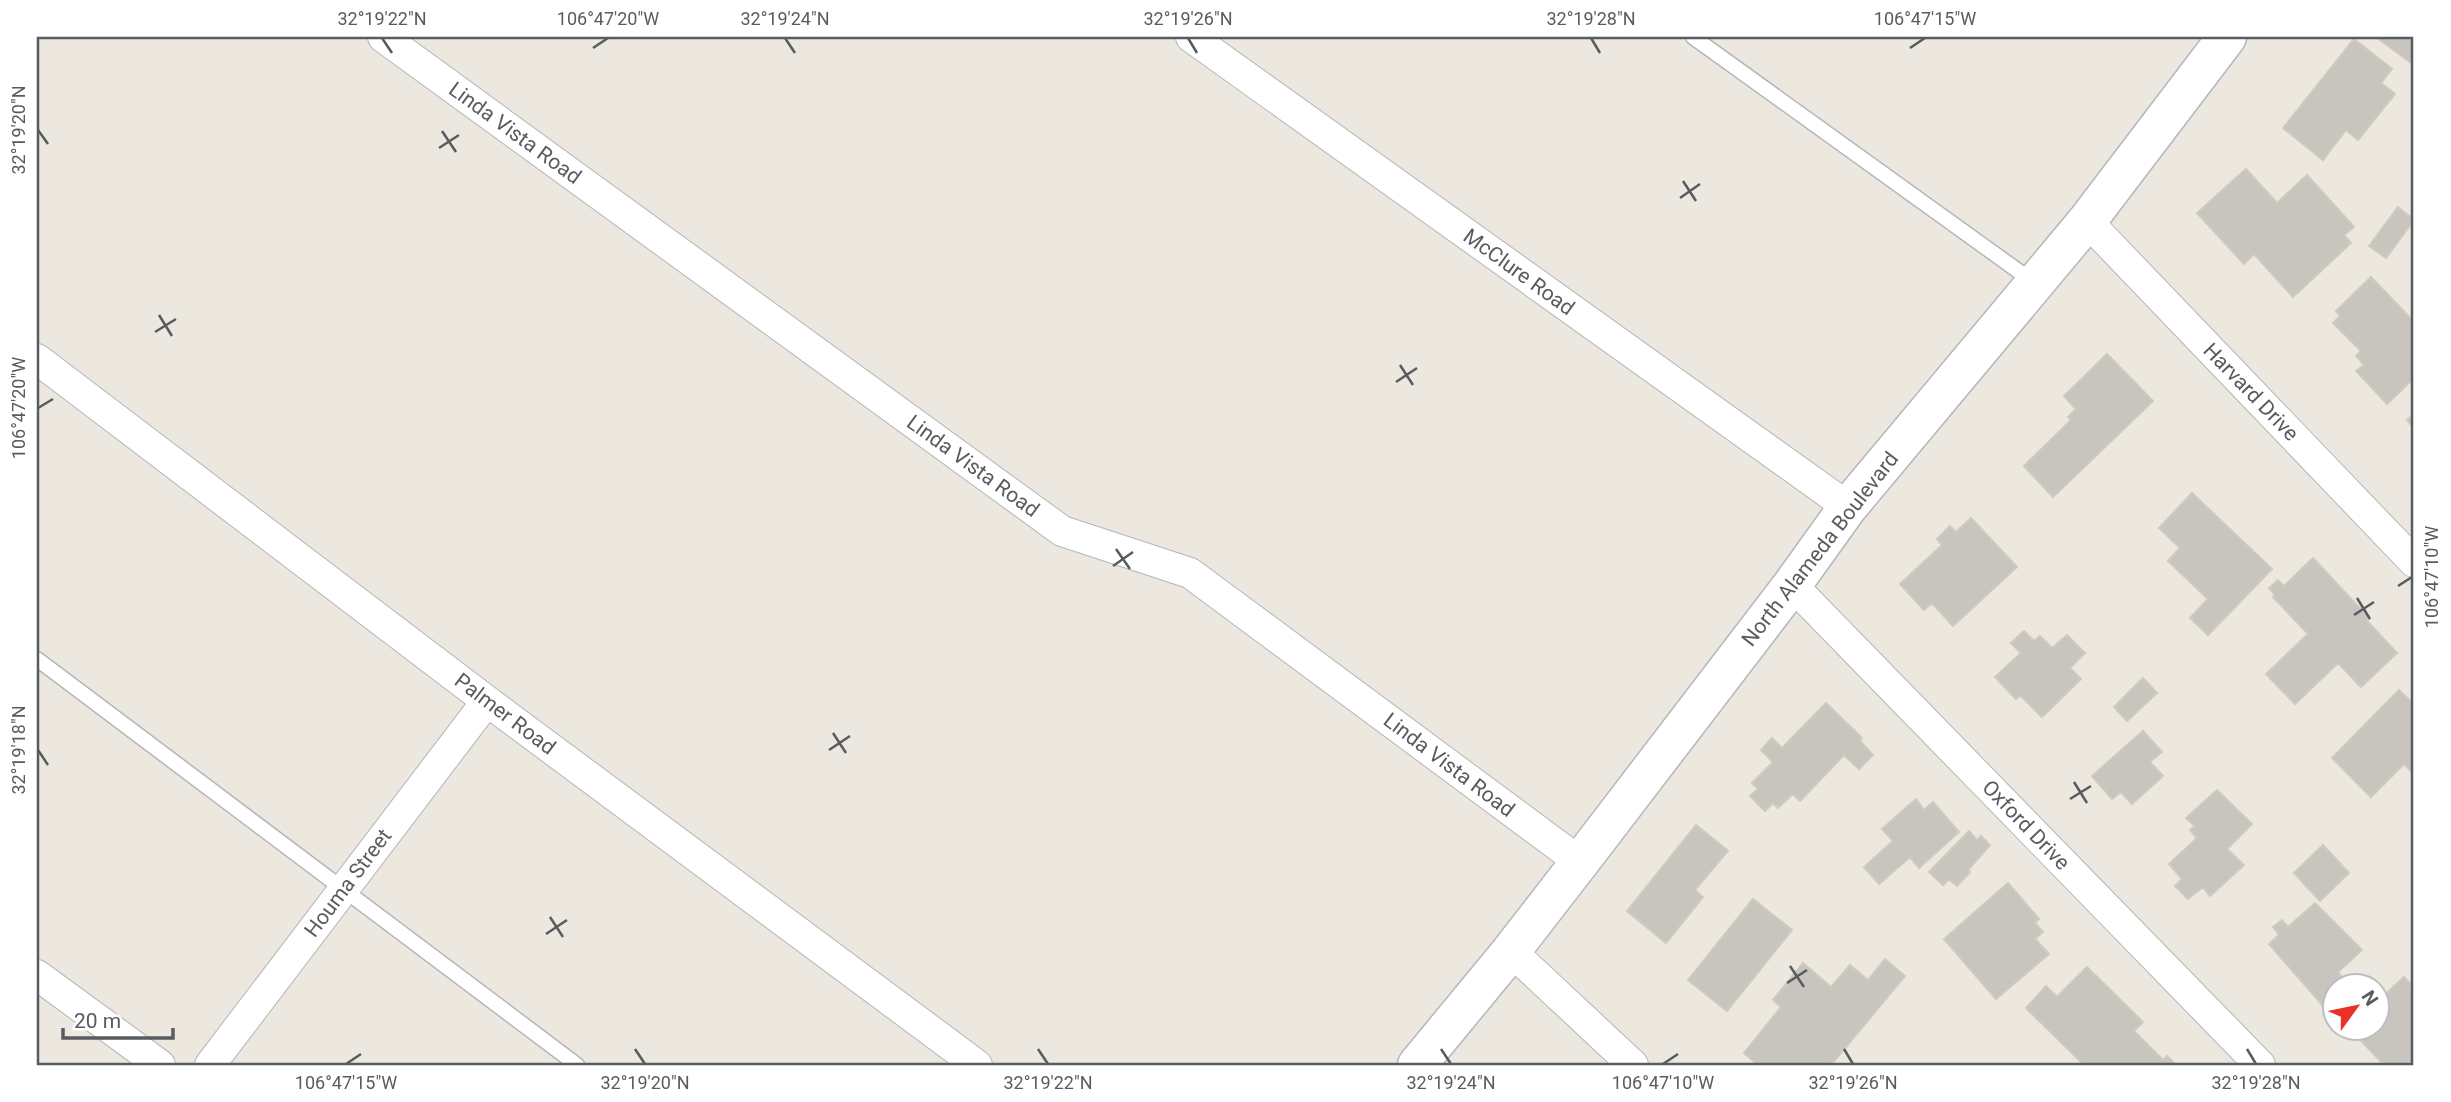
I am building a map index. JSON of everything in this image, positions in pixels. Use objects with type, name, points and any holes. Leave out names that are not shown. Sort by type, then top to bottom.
[{"type":"street","name":"Linda Vista Road","points":[[383,37],[1062,531],[1189,573],[1580,862]]},
{"type":"street","name":"McClure Road","points":[[1191,37],[1848,507]]},
{"type":"street","name":"North Alameda Boulevard","points":[[1417,1065],[1580,862],[1792,585],[1848,507],[2087,221],[2215,40]]},
{"type":"street","name":"Harvard Drive","points":[[2087,221],[2414,562]]},
{"type":"street","name":"Palmer Road","points":[[37,359],[487,701],[977,1065]]},
{"type":"street","name":"Oxford Drive","points":[[1792,585],[2260,1065]]},
{"type":"street","name":"Houma Street","points":[[210,1065],[487,701]]},
{"type":"street","points":[[1511,951],[1633,1065]]},
{"type":"street","points":[[37,975],[160,1065]]},
{"type":"lane","points":[[1693,37],[2036,283]]},
{"type":"lane","points":[[37,659],[577,1065]]},
{"type":"building","points":[[2376,37],[2414,37],[2414,65]]},
{"type":"building","points":[[2354,39],[2392,69],[2381,83],[2395,94],[2358,140],[2346,130],[2323,160],[2283,128]]},
{"type":"building","points":[[2246,169],[2277,203],[2307,175],[2354,227],[2344,235],[2351,243],[2293,297],[2254,254],[2244,264],[2197,213]]},
{"type":"building","points":[[2398,207],[2414,220],[2386,258],[2369,246]]},
{"type":"building","points":[[2371,277],[2414,322],[2414,378],[2387,404],[2356,371],[2364,365],[2356,356],[2361,351],[2333,323],[2340,316],[2336,311]]},
{"type":"building","points":[[2107,354],[2153,401],[2053,497],[2024,466],[2071,420],[2068,417],[2076,409],[2064,396]]},
{"type":"building","points":[[2414,414],[2414,428],[2407,420]]},
{"type":"building","points":[[2192,493],[2272,569],[2208,635],[2190,618],[2208,599],[2168,561],[2180,548],[2159,528]]},
{"type":"building","points":[[1971,518],[2017,567],[1953,626],[1932,603],[1924,610],[1900,584],[1942,545],[1937,539],[1950,526],[1956,532]]},
{"type":"building","points":[[2313,558],[2369,618],[2367,621],[2397,653],[2361,687],[2338,663],[2295,704],[2266,674],[2308,634],[2273,597],[2275,595],[2269,588],[2278,580],[2284,586]]},
{"type":"building","points":[[2024,631],[2034,641],[2040,636],[2052,648],[2067,635],[2085,653],[2070,668],[2081,679],[2042,717],[2020,695],[2016,699],[1995,677],[2021,653],[2011,643]]},
{"type":"building","points":[[2143,678],[2157,693],[2127,721],[2114,707]]},
{"type":"building","points":[[2399,690],[2414,705],[2414,774],[2404,764],[2371,797],[2332,758]]},
{"type":"building","points":[[1826,703],[1862,738],[1860,741],[1873,755],[1859,769],[1844,755],[1800,801],[1793,794],[1778,808],[1773,803],[1765,811],[1750,796],[1758,789],[1752,783],[1773,762],[1761,750],[1772,738],[1782,748]]},
{"type":"building","points":[[2143,731],[2162,752],[2150,762],[2163,776],[2132,804],[2121,792],[2112,799],[2092,776]]},
{"type":"building","points":[[2217,790],[2252,824],[2227,849],[2244,865],[2210,896],[2203,887],[2188,899],[2175,886],[2182,879],[2169,864],[2197,838],[2190,830],[2195,826],[2186,818]]},
{"type":"building","points":[[1916,799],[1924,810],[1933,802],[1959,832],[1919,868],[1910,857],[1879,884],[1864,867],[1893,841],[1882,829]]},
{"type":"building","points":[[1696,825],[1728,851],[1695,890],[1703,897],[1666,943],[1627,911]]},
{"type":"building","points":[[1969,831],[1977,840],[1981,836],[1990,845],[1957,886],[1949,879],[1943,885],[1929,872]]},
{"type":"building","points":[[2323,845],[2349,873],[2320,901],[2294,873]]},
{"type":"building","points":[[2008,883],[2039,919],[2035,923],[2043,932],[2035,939],[2049,954],[1996,999],[1944,939]]},
{"type":"building","points":[[1753,899],[1792,930],[1727,1011],[1688,980]]},
{"type":"building","points":[[2315,903],[2362,950],[2338,972],[2322,972],[2322,1005],[2269,944],[2279,935],[2273,927],[2282,920],[2288,927]]},
{"type":"building","points":[[1885,959],[1905,976],[1831,1065],[1758,1065],[1744,1053],[1781,1007],[1773,1000],[1803,963],[1831,987],[1850,965],[1868,980]]},
{"type":"building","points":[[2087,967],[2143,1022],[2134,1031],[2163,1060],[2167,1056],[2176,1065],[2084,1065],[2026,1008],[2046,986],[2057,997]]},
{"type":"building","points":[[2404,977],[2414,988],[2414,1065],[2384,1065],[2362,1042],[2392,1042],[2392,988]]}]
